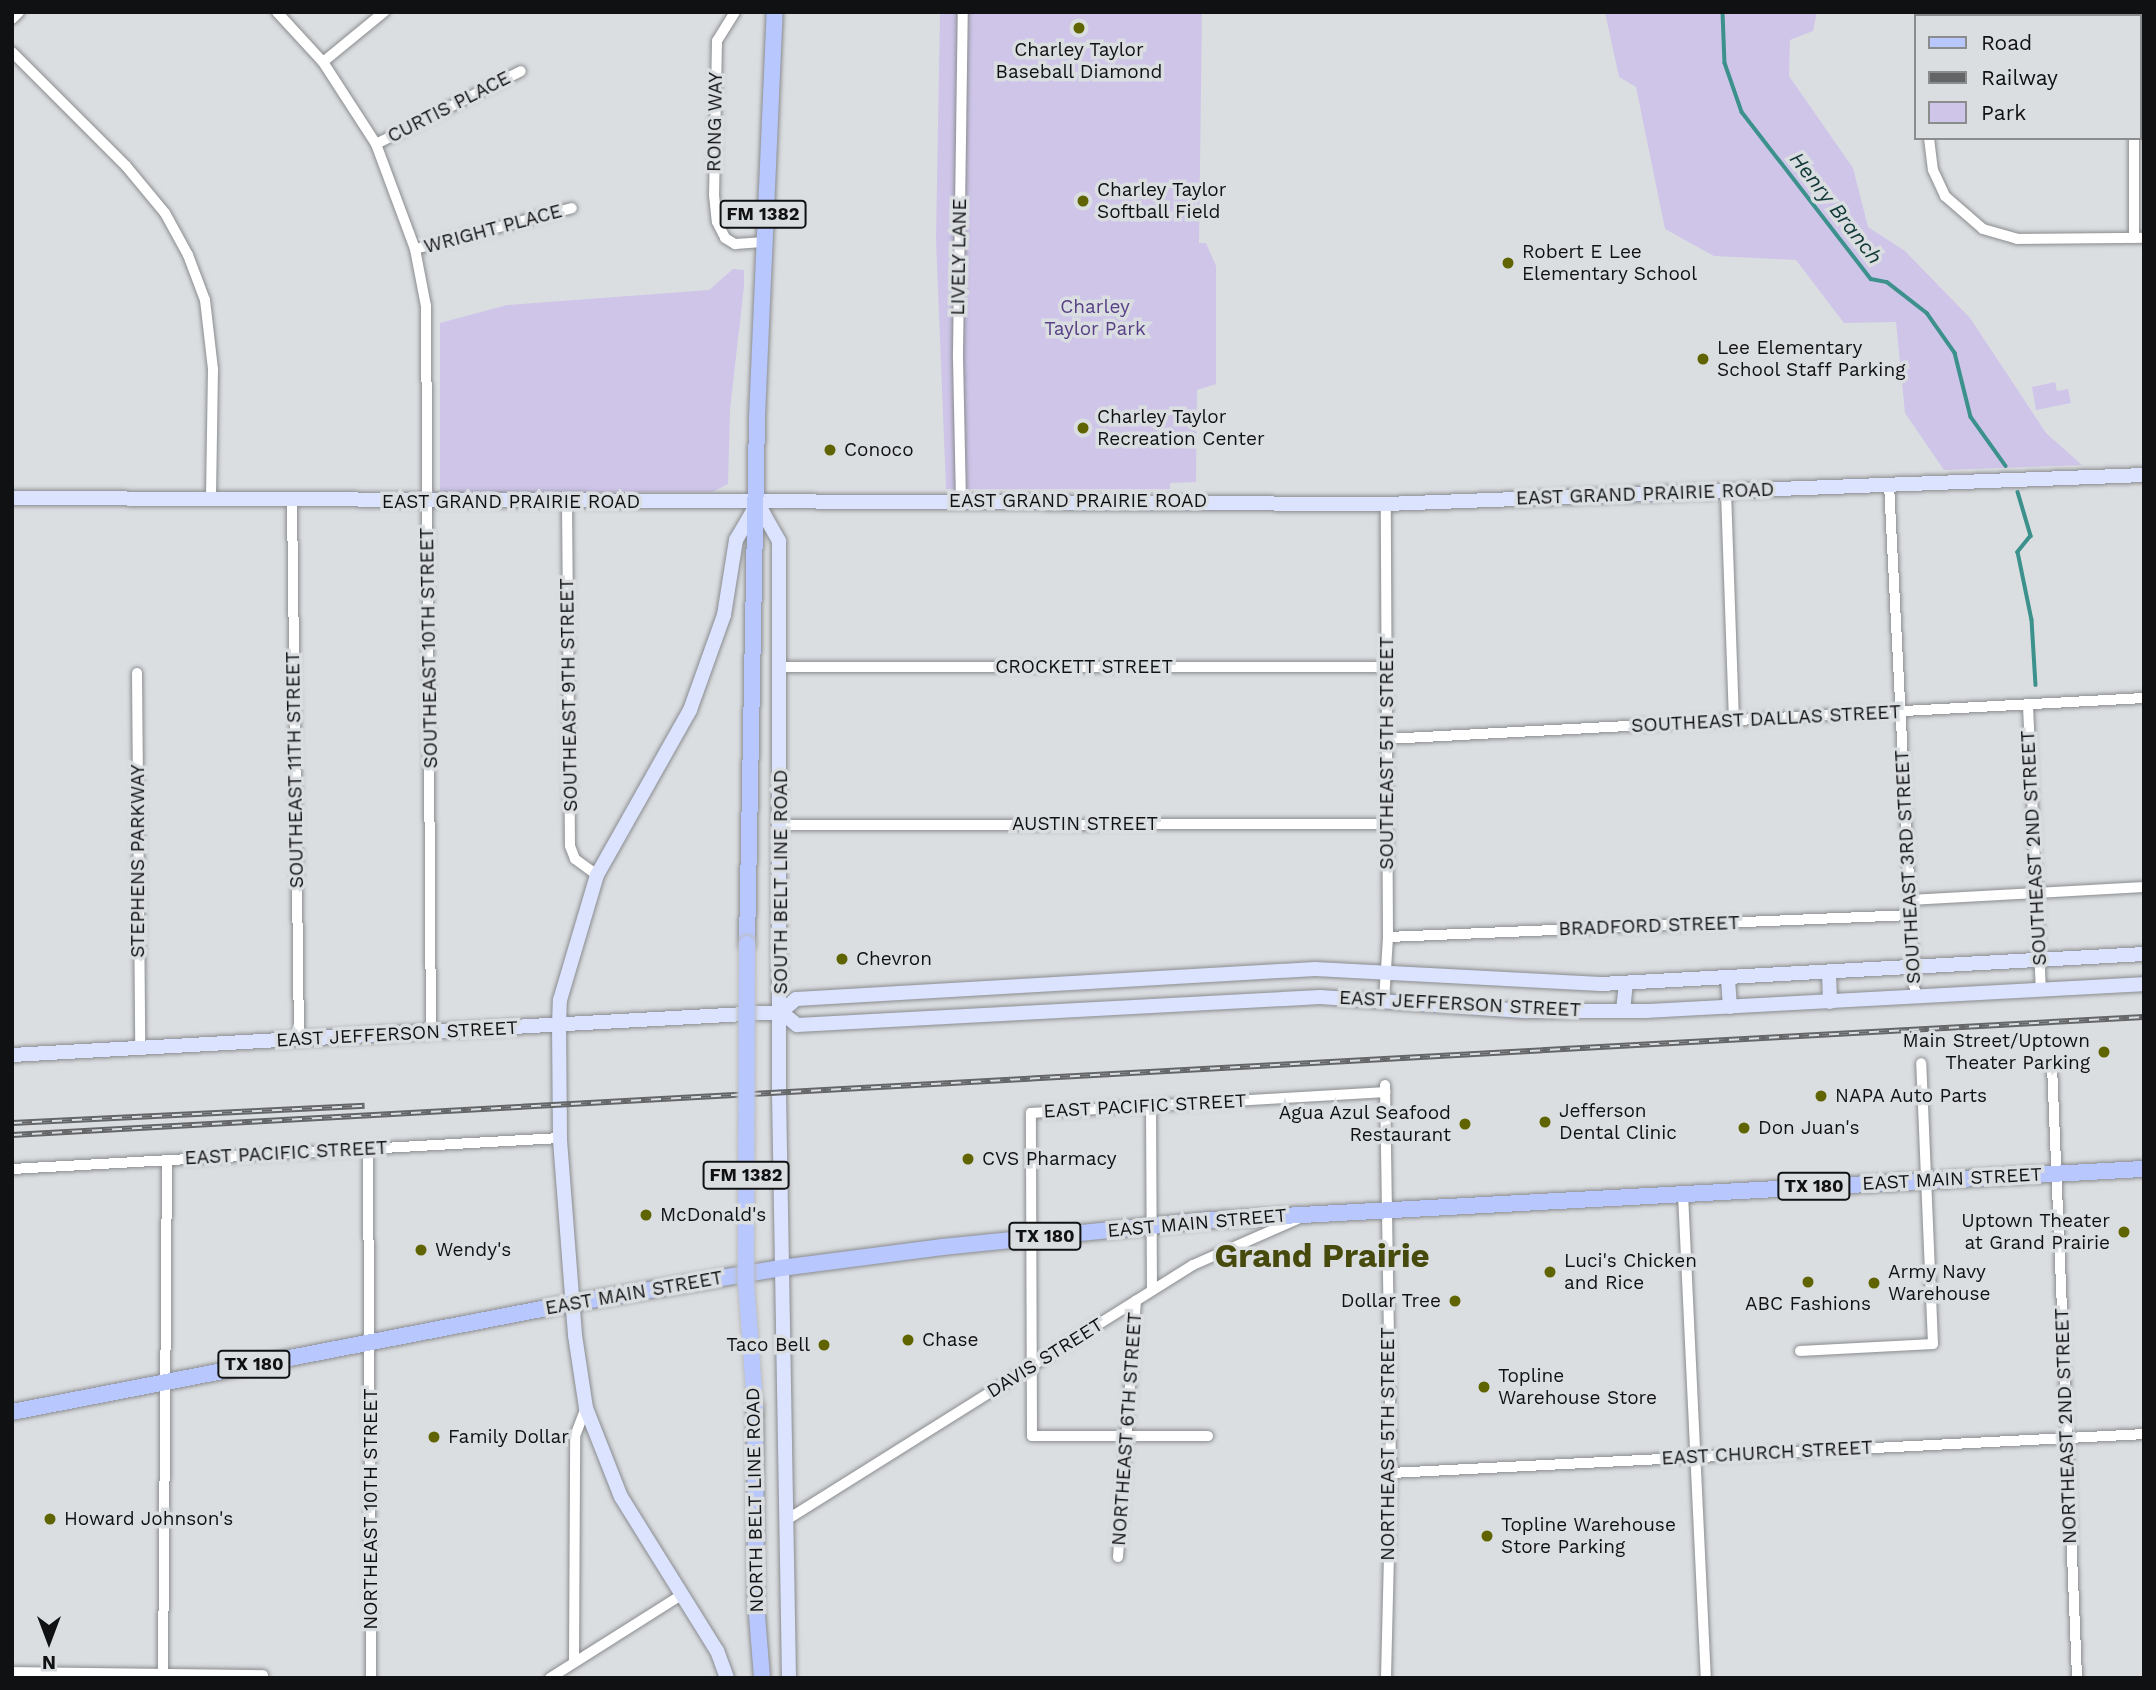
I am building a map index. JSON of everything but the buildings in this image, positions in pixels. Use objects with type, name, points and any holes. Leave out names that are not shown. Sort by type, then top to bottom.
[{"type":"main road","name":"SOUTH BELT LINE ROAD","points":[[747,944],[751,631],[757,502],[762,242],[775,12]]},
{"type":"main road","name":"NORTH BELT LINE ROAD","points":[[747,944],[746,1282],[755,1406],[756,1603],[762,1678]]},
{"type":"main road","name":"EAST MAIN STREET","points":[[12,1412],[572,1303],[781,1268],[1031,1237],[1153,1225],[1385,1209],[2144,1169]]},
{"type":"street","points":[[12,19],[19,12]]},
{"type":"street","name":"SOUTHEAST 10TH STREET","points":[[276,12],[323,62],[376,144],[415,249],[426,306],[431,1032]]},
{"type":"street","points":[[323,62],[384,12]]},
{"type":"street","name":"RONG WAY","points":[[736,12],[717,41],[714,195],[717,222],[725,238],[735,244],[762,242]]},
{"type":"street","name":"LIVELY LANE","points":[[961,501],[957,353],[962,12]]},
{"type":"street","points":[[12,52],[126,166],[165,213],[188,255],[205,300],[213,369],[211,500]]},
{"type":"street","name":"CURTIS PLACE","points":[[376,144],[521,71]]},
{"type":"street","points":[[1929,140],[1933,170],[1945,196],[1983,229],[2017,239],[2139,238],[2134,140]]},
{"type":"street","name":"WRIGHT PLACE","points":[[415,249],[572,208]]},
{"type":"street","name":"EAST GRAND PRAIRIE ROAD","points":[[12,498],[567,503],[961,501],[1386,504],[2144,475]]},
{"type":"street","name":"SOUTHEAST 3RD STREET","points":[[1889,484],[1915,998]]},
{"type":"street","points":[[1726,492],[1734,720]]},
{"type":"street","name":"SOUTHEAST 11TH STREET","points":[[292,501],[299,1039]]},
{"type":"street","points":[[727,1678],[683,1594],[621,1497],[586,1408],[572,1303],[560,1138],[559,1025],[560,1000],[597,875],[690,710],[724,615],[736,540],[757,502]]},
{"type":"street","name":"SOUTH BELT LINE ROAD","points":[[757,502],[779,541],[782,825],[781,1268]]},
{"type":"street","name":"SOUTHEAST 9TH STREET","points":[[567,503],[570,846],[575,859],[597,875]]},
{"type":"street","name":"SOUTHEAST 5TH STREET","points":[[1384,1001],[1388,937],[1386,504]]},
{"type":"street","name":"CROCKETT STREET","points":[[781,667],[1387,667]]},
{"type":"street","name":"STEPHENS PARKWAY","points":[[137,673],[140,1048]]},
{"type":"street","name":"SOUTHEAST DALLAS STREET","points":[[1387,739],[1900,714],[2144,698]]},
{"type":"street","name":"SOUTHEAST 2ND STREET","points":[[2028,706],[2041,990]]},
{"type":"street","name":"AUSTIN STREET","points":[[782,825],[1388,824]]},
{"type":"street","points":[[1910,900],[2144,887]]},
{"type":"street","name":"BRADFORD STREET","points":[[1388,937],[1911,915]]},
{"type":"street","name":"EAST JEFFERSON STREET","points":[[12,1055],[781,1012],[796,999],[1167,977],[1315,970],[1386,972],[1518,982],[1626,982],[1728,979],[2144,954]]},
{"type":"street","points":[[1829,973],[1830,1002]]},
{"type":"street","points":[[1167,977],[1168,1003]]},
{"type":"street","points":[[1728,979],[1730,1007]]},
{"type":"street","points":[[1623,1011],[1626,982]]},
{"type":"street","name":"EAST JEFFERSON STREET","points":[[781,1012],[796,1025],[1168,1003],[1320,997],[1623,1011],[2144,985]]},
{"type":"street","points":[[1800,1350],[1933,1344],[1921,1063]]},
{"type":"street","points":[[2052,1065],[2055,1173]]},
{"type":"street","name":"EAST PACIFIC STREET","points":[[1031,1237],[1031,1113],[1385,1089],[1385,1209]]},
{"type":"street","name":"NORTHEAST 6TH STREET","points":[[1151,1106],[1152,1290]]},
{"type":"street","name":"EAST PACIFIC STREET","points":[[12,1169],[560,1138]]},
{"type":"street","points":[[368,1149],[369,1341]]},
{"type":"street","points":[[163,1676],[167,1160]]},
{"type":"street","name":"NORTHEAST 2ND STREET","points":[[2055,1173],[2077,1678]]},
{"type":"street","points":[[1683,1194],[1693,1457],[1706,1678]]},
{"type":"street","name":"NORTHEAST 5TH STREET","points":[[1385,1209],[1391,1473],[1386,1678]]},
{"type":"street","name":"DAVIS STREET","points":[[788,1519],[1193,1265],[1311,1214]]},
{"type":"street","points":[[1031,1237],[1032,1436],[1208,1436]]},
{"type":"street","name":"NORTH BELT LINE ROAD","points":[[781,1268],[788,1519],[789,1678]]},
{"type":"street","name":"NORTHEAST 6TH STREET","points":[[1118,1557],[1136,1301]]},
{"type":"street","name":"NORTHEAST 10TH STREET","points":[[369,1341],[371,1678]]},
{"type":"street","points":[[575,1662],[575,1436],[586,1408]]},
{"type":"street","name":"EAST CHURCH STREET","points":[[1391,1473],[2144,1434]]},
{"type":"street","points":[[550,1678],[683,1594]]},
{"type":"street","points":[[12,1672],[163,1676],[263,1675]]},
{"type":"green space","name":"Charley Taylor Park","points":[[940,12],[1202,12],[1199,243],[1206,243],[1216,266],[1216,384],[1197,390],[1196,482],[1170,483],[1170,489],[946,489],[936,239]]},
{"type":"green space","points":[[1605,12],[1817,12],[1813,31],[1790,40],[1789,76],[1853,168],[1868,227],[1905,251],[1970,318],[2046,433],[2082,465],[1944,470],[1905,413],[1896,322],[1844,323],[1796,260],[1714,256],[1665,229],[1636,87],[1619,77]]},
{"type":"green space","points":[[733,269],[744,270],[744,286],[730,410],[728,484],[712,492],[440,492],[440,323],[507,305],[709,290]]},
{"type":"green space","points":[[2055,382],[2057,391],[2068,389],[2071,403],[2036,410],[2032,387]]},
{"type":"waterway","name":"Henry Branch","points":[[1723,12],[1725,63],[1742,112],[1871,279],[1887,282],[1927,313],[1955,353],[1971,417],[2006,466]]},
{"type":"waterway","name":"Henry Branch","points":[[2018,492],[2031,536],[2018,552],[2032,620],[2036,685]]},
{"type":"railway","points":[[12,1135],[2144,1017]]},
{"type":"railway","points":[[12,1123],[365,1106]]},
{"type":"place","name":"Charley Taylor Baseball Diamond","points":[[1079,28]]},
{"type":"place","name":"Charley Taylor Softball Field","points":[[1083,201]]},
{"type":"place","name":"Robert E Lee Elementary School","points":[[1508,263]]},
{"type":"place","name":"Lee Elementary School Staff Parking","points":[[1703,359]]},
{"type":"place","name":"Charley Taylor Recreation Center","points":[[1083,428]]},
{"type":"place","name":"Conoco","points":[[830,450]]},
{"type":"place","name":"Chevron","points":[[842,959]]},
{"type":"place","name":"Main Street/Uptown Theater Parking","points":[[2104,1052]]},
{"type":"place","name":"NAPA Auto Parts","points":[[1821,1096]]},
{"type":"place","name":"Jefferson Dental Clinic","points":[[1545,1122]]},
{"type":"place","name":"Agua Azul Seafood Restaurant","points":[[1465,1124]]},
{"type":"place","name":"Don Juan's","points":[[1744,1128]]},
{"type":"place","name":"CVS Pharmacy","points":[[968,1159]]},
{"type":"place","name":"McDonald's","points":[[646,1215]]},
{"type":"place","name":"Uptown Theater at Grand Prairie","points":[[2124,1232]]},
{"type":"place","name":"Wendy's","points":[[421,1250]]},
{"type":"place","name":"Luci's Chicken and Rice","points":[[1550,1272]]},
{"type":"place","name":"ABC Fashions","points":[[1808,1282]]},
{"type":"place","name":"Army Navy Warehouse","points":[[1874,1283]]},
{"type":"place","name":"Dollar Tree","points":[[1455,1301]]},
{"type":"place","name":"Chase","points":[[908,1340]]},
{"type":"place","name":"Taco Bell","points":[[824,1345]]},
{"type":"place","name":"Topline Warehouse Store","points":[[1484,1387]]},
{"type":"place","name":"Family Dollar","points":[[434,1437]]},
{"type":"place","name":"Howard Johnson's","points":[[50,1519]]},
{"type":"place","name":"Topline Warehouse Store Parking","points":[[1487,1536]]},
{"type":"district","name":"Grand Prairie","points":[[1322,1256]]}]
